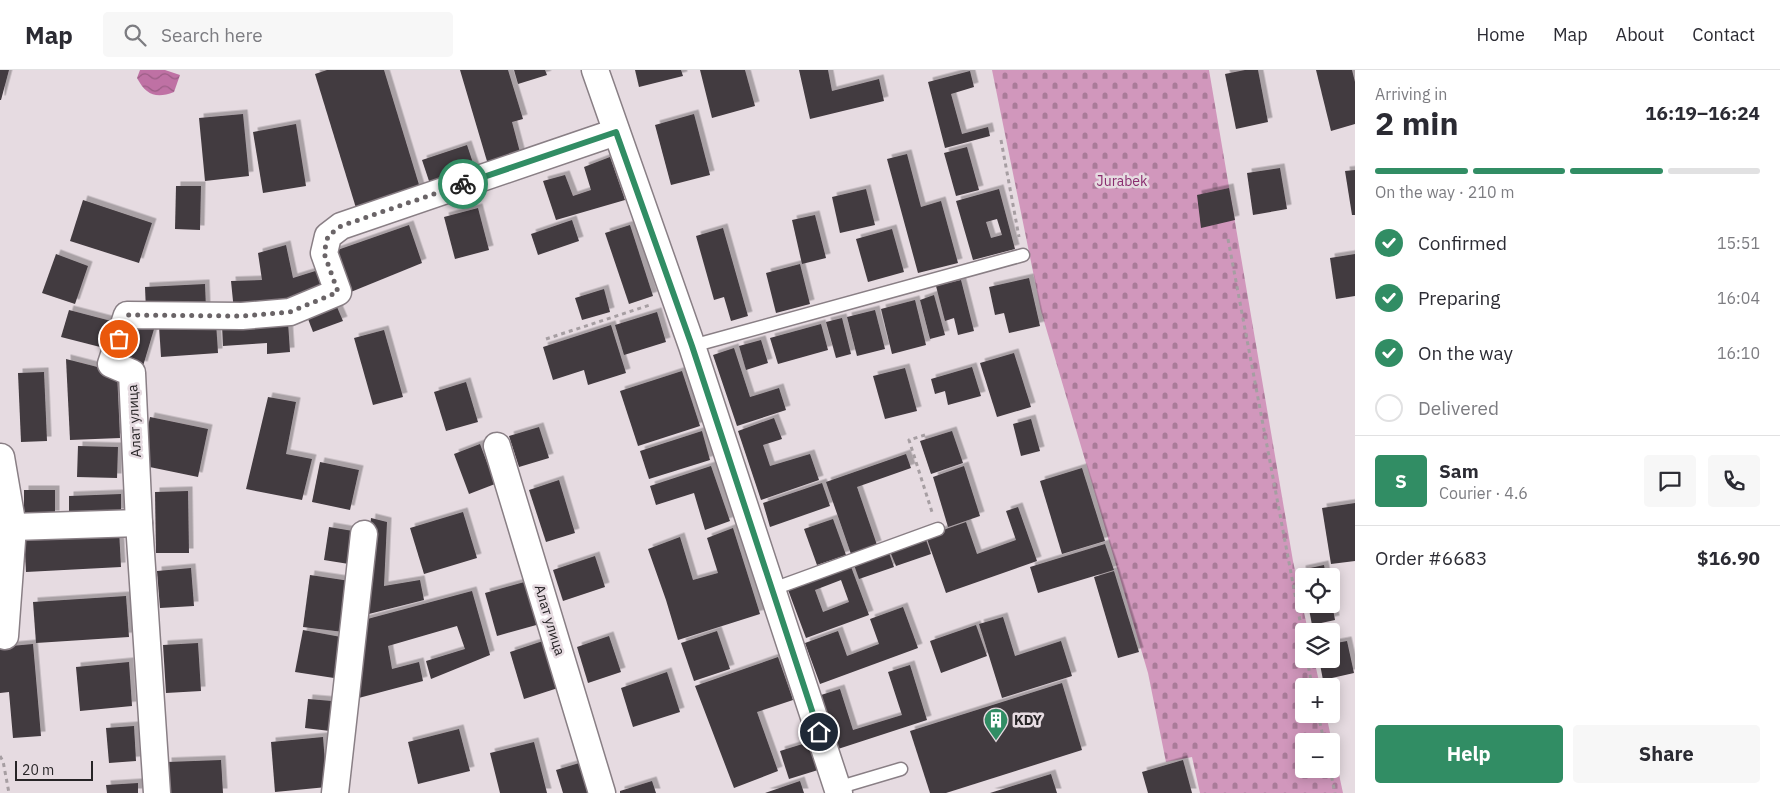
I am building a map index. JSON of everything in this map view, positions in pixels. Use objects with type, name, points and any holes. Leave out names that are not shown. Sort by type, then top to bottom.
[{"type":"street","points":[[595,70],[692,346],[838,791]]},
{"type":"street","name":"Алат улица","points":[[157,793],[138,523],[132,373],[111,364],[127,315],[242,316],[290,312],[338,292],[324,253],[328,236],[341,226],[616,132]]},
{"type":"street","name":"Алат улица","points":[[497,446],[602,793]]},
{"type":"street","points":[[0,457],[13,527],[5,636]]},
{"type":"street","points":[[13,527],[138,523]]},
{"type":"street","points":[[335,793],[364,534]]},
{"type":"lane","points":[[692,346],[1023,255]]},
{"type":"lane","points":[[773,589],[938,529]]},
{"type":"lane","points":[[838,791],[901,768]]},
{"type":"path","points":[[1001,140],[1023,255]]},
{"type":"path","points":[[1228,239],[1300,623]]},
{"type":"path","points":[[546,339],[675,297]]},
{"type":"path","points":[[926,435],[909,440],[938,529]]},
{"type":"path","points":[[0,756],[4,761],[9,793]]},
{"type":"path","points":[[1332,778],[1335,793]]},
{"type":"green space","name":"Jurabek","points":[[992,70],[1209,70],[1295,570],[1295,613],[1304,613],[1306,623],[1295,623],[1295,668],[1316,668],[1318,678],[1295,678],[1295,723],[1328,723],[1330,733],[1295,733],[1295,778],[1340,778],[1343,793],[1200,793],[1192,757],[1166,762],[1148,673],[1041,311]]},
{"type":"water","points":[[140,70],[165,70],[180,75],[174,92],[157,95],[148,92],[137,78]]},
{"type":"building","points":[[0,70],[9,70],[1,100],[0,100]]},
{"type":"building","points":[[327,70],[384,70],[420,188],[356,208],[315,74]]},
{"type":"building","points":[[460,70],[508,70],[523,119],[512,122],[521,156],[489,168]]},
{"type":"building","points":[[514,70],[545,70],[547,75],[518,84]]},
{"type":"building","points":[[635,70],[681,70],[683,76],[639,87]]},
{"type":"building","points":[[700,70],[745,70],[755,106],[712,118]]},
{"type":"building","points":[[799,70],[828,70],[832,91],[879,79],[884,101],[810,119]]},
{"type":"building","points":[[1245,70],[1258,70],[1268,122],[1236,129],[1225,74]]},
{"type":"building","points":[[1316,70],[1352,70],[1355,82],[1355,124],[1331,131]]},
{"type":"building","points":[[970,71],[974,87],[951,94],[962,134],[988,127],[990,136],[945,148],[928,82]]},
{"type":"building","points":[[243,114],[249,176],[205,181],[199,118]]},
{"type":"building","points":[[694,114],[710,175],[671,185],[655,125]]},
{"type":"building","points":[[296,124],[306,186],[263,193],[253,132]]},
{"type":"building","points":[[467,145],[476,172],[431,187],[422,160]]},
{"type":"building","points":[[967,147],[979,190],[956,196],[944,153]]},
{"type":"building","points":[[907,154],[921,207],[941,201],[958,263],[918,273],[887,159]]},
{"type":"building","points":[[610,157],[625,200],[556,220],[543,181],[565,175],[573,196],[591,190],[584,167]]},
{"type":"building","points":[[1280,168],[1287,209],[1253,215],[1247,173]]},
{"type":"building","points":[[1355,170],[1355,215],[1352,215],[1345,171]]},
{"type":"building","points":[[176,186],[201,186],[200,230],[175,229]]},
{"type":"building","points":[[1229,188],[1235,220],[1201,228],[1197,195]]},
{"type":"building","points":[[866,189],[875,225],[840,233],[832,197]]},
{"type":"building","points":[[999,189],[1015,249],[973,260],[956,201]],"holes":[[[997,219],[1002,235],[991,238],[986,222]]]},
{"type":"building","points":[[83,200],[152,223],[139,263],[70,241]]},
{"type":"building","points":[[478,208],[489,250],[455,259],[444,217]]},
{"type":"building","points":[[815,215],[826,258],[802,264],[792,220]]},
{"type":"building","points":[[572,220],[579,241],[538,255],[531,234]]},
{"type":"building","points":[[409,225],[422,263],[341,296],[326,254]]},
{"type":"building","points":[[630,225],[653,296],[629,304],[605,233]]},
{"type":"building","points":[[723,228],[748,316],[731,321],[724,297],[714,300],[696,236]]},
{"type":"building","points":[[892,229],[904,272],[868,282],[856,239]]},
{"type":"building","points":[[286,245],[293,278],[325,268],[331,290],[234,311],[231,281],[262,280],[258,253]]},
{"type":"building","points":[[56,254],[88,266],[75,304],[42,293]]},
{"type":"building","points":[[1355,254],[1355,296],[1336,299],[1330,258]]},
{"type":"building","points":[[800,264],[810,304],[776,313],[766,273]]},
{"type":"building","points":[[1029,278],[1040,326],[1009,333],[1004,313],[995,315],[989,287]]},
{"type":"building","points":[[961,280],[974,331],[958,335],[954,318],[945,321],[936,286]]},
{"type":"building","points":[[205,284],[206,309],[146,311],[145,287]]},
{"type":"building","points":[[604,289],[610,312],[582,320],[575,298]]},
{"type":"building","points":[[934,295],[945,335],[930,339],[920,300]]},
{"type":"building","points":[[334,300],[343,321],[313,332],[305,311]]},
{"type":"building","points":[[915,300],[926,345],[892,354],[881,309]]},
{"type":"building","points":[[69,310],[115,322],[108,349],[61,337]]},
{"type":"building","points":[[875,310],[885,349],[857,356],[847,317]]},
{"type":"building","points":[[657,312],[666,342],[624,355],[615,325]]},
{"type":"building","points":[[842,318],[851,354],[836,358],[826,322]]},
{"type":"building","points":[[131,319],[157,319],[143,366],[119,359]]},
{"type":"building","points":[[216,322],[218,353],[161,357],[159,326]]},
{"type":"building","points":[[288,322],[290,352],[267,354],[267,343],[223,346],[222,326]]},
{"type":"building","points":[[821,324],[828,350],[778,364],[770,338]]},
{"type":"building","points":[[611,325],[626,373],[588,385],[584,370],[553,380],[543,347]]},
{"type":"building","points":[[384,330],[403,397],[373,405],[354,338]]},
{"type":"building","points":[[761,340],[768,363],[746,370],[739,346]]},
{"type":"building","points":[[734,348],[750,397],[779,388],[786,410],[737,426],[713,355]]},
{"type":"building","points":[[1014,353],[1031,407],[997,417],[980,363]]},
{"type":"building","points":[[66,359],[117,372],[120,438],[70,440]]},
{"type":"building","points":[[972,367],[981,396],[948,405],[945,391],[935,394],[931,379]]},
{"type":"building","points":[[905,368],[917,411],[885,419],[873,376]]},
{"type":"building","points":[[682,371],[700,426],[638,446],[620,391]]},
{"type":"building","points":[[44,372],[47,441],[21,442],[18,373]]},
{"type":"building","points":[[466,382],[478,422],[446,431],[434,392]]},
{"type":"building","points":[[268,397],[296,402],[286,454],[312,459],[302,500],[246,489]]},
{"type":"building","points":[[150,417],[208,429],[198,477],[140,465]]},
{"type":"building","points":[[774,418],[782,439],[763,445],[770,466],[810,454],[819,480],[761,500],[738,431]]},
{"type":"building","points":[[1031,419],[1040,451],[1021,456],[1013,424]]},
{"type":"building","points":[[539,427],[549,458],[519,467],[509,436]]},
{"type":"building","points":[[702,431],[710,460],[649,479],[640,451]]},
{"type":"building","points":[[952,431],[963,463],[931,474],[920,441]]},
{"type":"building","points":[[480,444],[495,484],[469,494],[454,454]]},
{"type":"building","points":[[78,446],[118,447],[117,478],[77,477]]},
{"type":"building","points":[[906,454],[911,468],[857,487],[877,545],[851,554],[826,482]]},
{"type":"building","points":[[320,462],[359,470],[350,510],[312,502]]},
{"type":"building","points":[[711,466],[730,521],[705,530],[694,493],[656,505],[650,486]]},
{"type":"building","points":[[964,466],[980,516],[948,527],[933,477]]},
{"type":"building","points":[[1082,468],[1105,541],[1062,554],[1040,481]]},
{"type":"building","points":[[559,480],[575,533],[546,542],[529,490]]},
{"type":"building","points":[[822,483],[830,506],[770,527],[763,503]]},
{"type":"building","points":[[24,490],[55,490],[55,515],[24,515]]},
{"type":"building","points":[[188,491],[189,553],[156,553],[155,492]]},
{"type":"building","points":[[121,494],[121,513],[69,514],[69,496]]},
{"type":"building","points":[[1355,503],[1355,561],[1331,564],[1322,508]]},
{"type":"building","points":[[1018,507],[1037,561],[946,593],[926,536],[966,522],[977,554],[1016,540],[1006,511]]},
{"type":"building","points":[[463,512],[477,558],[424,574],[410,528]]},
{"type":"building","points":[[371,518],[387,522],[384,586],[420,580],[424,600],[361,616]]},
{"type":"building","points":[[833,519],[846,555],[817,565],[804,529]]},
{"type":"building","points":[[329,527],[359,532],[355,565],[324,560]]},
{"type":"building","points":[[733,528],[760,614],[678,640],[648,549],[680,537],[693,580],[718,573],[707,538]]},
{"type":"building","points":[[119,530],[121,567],[26,572],[24,535]]},
{"type":"building","points":[[925,537],[931,554],[896,566],[889,549]]},
{"type":"building","points":[[1105,544],[1114,570],[1038,593],[1030,567]]},
{"type":"building","points":[[888,550],[894,567],[859,579],[853,562]]},
{"type":"building","points":[[595,556],[605,587],[563,601],[553,570]]},
{"type":"building","points":[[850,564],[869,615],[806,638],[787,587]],"holes":[[[841,580],[849,602],[823,612],[815,590]]]},
{"type":"building","points":[[1324,565],[1325,568],[1310,568]]},
{"type":"building","points":[[191,568],[194,606],[160,608],[157,571]]},
{"type":"building","points":[[1114,571],[1139,652],[1118,658],[1094,577]]},
{"type":"building","points":[[310,575],[350,581],[343,632],[303,627]]},
{"type":"building","points":[[528,581],[540,624],[497,636],[485,593]]},
{"type":"building","points":[[472,591],[490,655],[431,679],[426,661],[465,649],[457,626],[388,646],[392,669],[419,662],[423,681],[351,700],[360,621]]},
{"type":"building","points":[[126,596],[129,637],[36,643],[33,602]]},
{"type":"building","points":[[903,607],[918,648],[820,684],[805,643],[838,631],[847,656],[879,644],[870,619]]},
{"type":"building","points":[[1310,613],[1334,613],[1335,620],[1312,623]]},
{"type":"building","points":[[1003,617],[1015,656],[1061,641],[1072,676],[1002,698],[979,624]]},
{"type":"building","points":[[976,625],[987,656],[941,673],[930,641]]},
{"type":"building","points":[[303,630],[341,637],[334,678],[295,672]]},
{"type":"building","points":[[717,631],[730,669],[694,681],[681,643]]},
{"type":"building","points":[[609,636],[621,672],[588,683],[577,647]]},
{"type":"building","points":[[546,640],[561,687],[524,699],[510,652]]},
{"type":"building","points":[[1347,641],[1354,673],[1323,678],[1321,668],[1340,668],[1340,642]]},
{"type":"building","points":[[198,643],[201,691],[166,693],[163,645]]},
{"type":"building","points":[[33,644],[41,736],[13,738],[9,692],[0,693],[0,647]]},
{"type":"building","points":[[778,657],[793,700],[757,712],[778,771],[734,788],[695,686]]},
{"type":"building","points":[[129,662],[132,706],[80,711],[76,667]]},
{"type":"building","points":[[910,665],[927,720],[838,749],[821,695],[840,689],[853,730],[902,715],[888,672]]},
{"type":"building","points":[[667,672],[680,712],[633,727],[621,688]]},
{"type":"building","name":"KDY","points":[[1062,683],[1082,750],[946,793],[930,793],[910,731]]},
{"type":"building","points":[[308,699],[332,701],[330,731],[305,728]]},
{"type":"building","points":[[134,726],[136,761],[109,763],[106,728]]},
{"type":"building","points":[[459,729],[470,771],[418,784],[408,742]]},
{"type":"building","points":[[323,737],[327,787],[275,792],[271,742]]},
{"type":"building","points":[[534,742],[547,793],[500,793],[490,753]]},
{"type":"building","points":[[809,742],[818,770],[789,779],[780,751]]},
{"type":"building","points":[[221,760],[223,793],[169,793],[167,762]]},
{"type":"building","points":[[1183,760],[1192,793],[1148,793],[1142,772]]},
{"type":"building","points":[[586,761],[596,793],[563,793],[556,770]]},
{"type":"building","points":[[1051,774],[1057,793],[990,793]]},
{"type":"building","points":[[652,781],[656,793],[620,793],[620,791]]},
{"type":"building","points":[[800,781],[804,793],[765,793]]},
{"type":"building","points":[[138,783],[138,793],[107,793],[106,785]]},
{"type":"way so far","points":[[119,339],[127,315],[242,316],[290,312],[338,292],[324,253],[328,236],[341,226],[463,184]]},
{"type":"place","name":"KDY","points":[[996,741]]},
{"type":"route","points":[[463,184],[616,132],[692,346],[819,732]]}]
